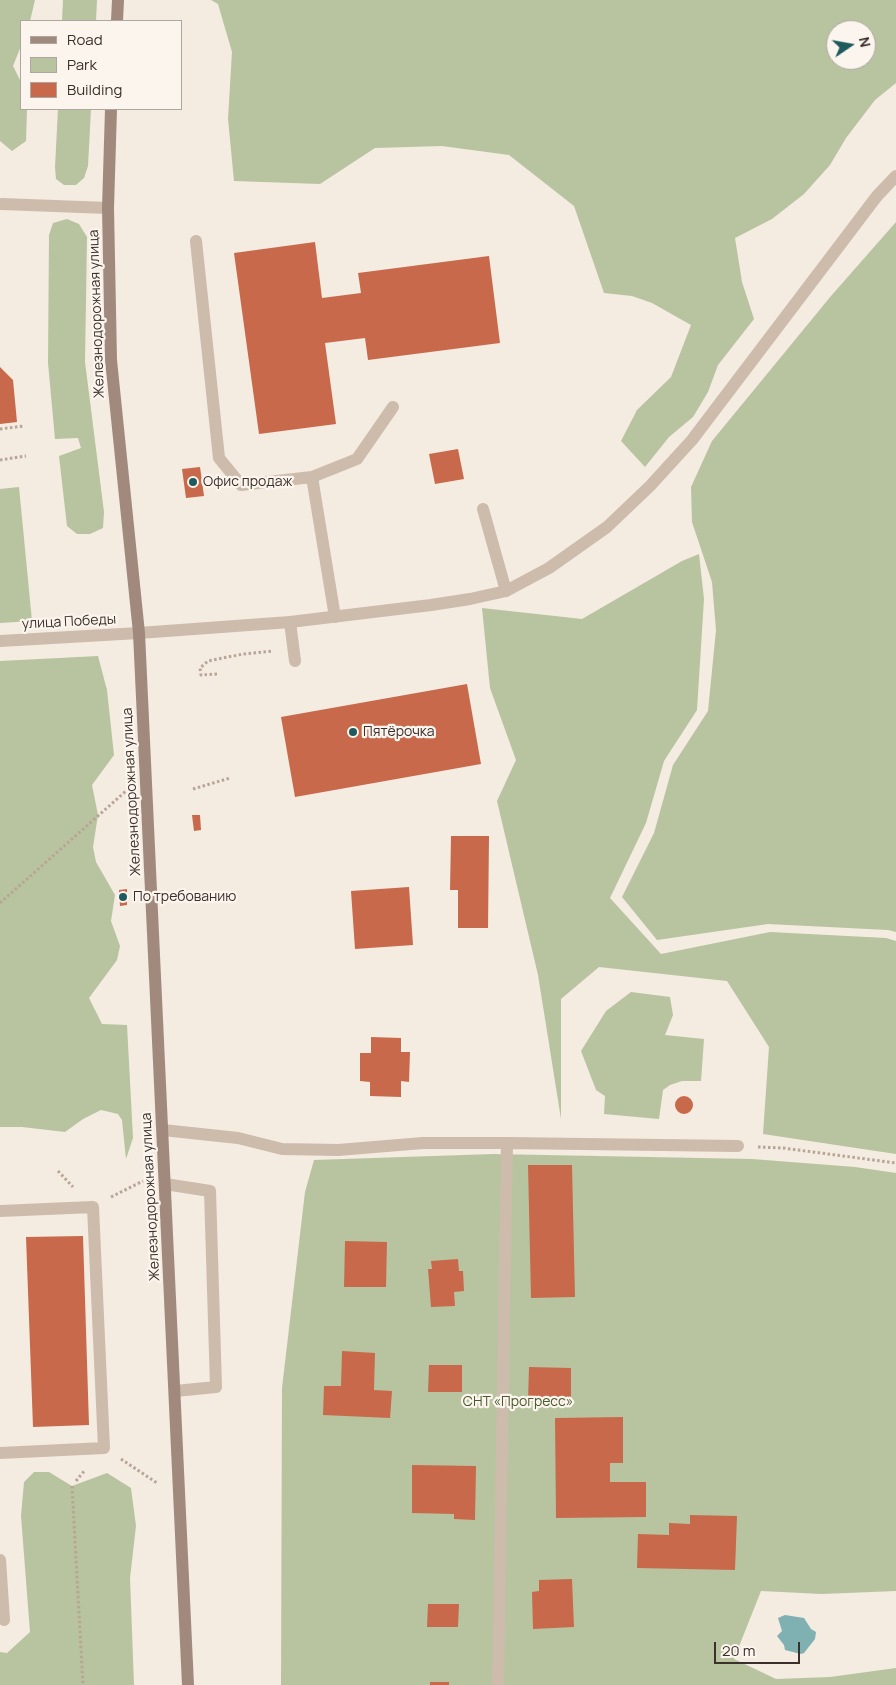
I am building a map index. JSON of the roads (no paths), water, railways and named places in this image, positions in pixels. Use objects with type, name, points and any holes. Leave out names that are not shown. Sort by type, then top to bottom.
[{"type":"main road","points":[[117,20],[118,0]]},
{"type":"main road","name":"Железнодорожная улица","points":[[111,110],[108,208],[111,360],[139,633],[188,1685]]},
{"type":"street","name":"улица Победы","points":[[0,641],[290,622],[470,599],[506,592],[549,568],[608,527],[650,486],[692,440],[877,196],[896,176]]},
{"type":"street","points":[[2,204],[108,208]]},
{"type":"street","points":[[196,241],[219,458],[241,485],[312,477],[357,459],[393,406]]},
{"type":"street","points":[[312,477],[335,617]]},
{"type":"street","points":[[483,509],[506,592]]},
{"type":"street","points":[[290,622],[295,655]]},
{"type":"street","points":[[163,1130],[238,1138],[282,1149],[338,1150],[439,1142],[738,1146]]},
{"type":"street","points":[[498,1685],[507,1143]]},
{"type":"street","points":[[165,1184],[210,1192],[216,1387],[175,1391]]},
{"type":"street","points":[[0,1211],[93,1207],[104,1448],[0,1453]]},
{"type":"street","points":[[0,1560],[4,1620]]},
{"type":"water","points":[[785,1615],[804,1618],[811,1629],[816,1632],[815,1639],[804,1653],[785,1650],[784,1645],[777,1636],[782,1631],[778,1618]]},
{"type":"place","name":"Офис продаж","points":[[193,482]]},
{"type":"place","name":"Пятёрочка","points":[[353,732]]},
{"type":"place","name":"По требованию","points":[[123,897]]},
{"type":"park label","name":"СНТ «Прогресс»","points":[[518,1402]]}]
